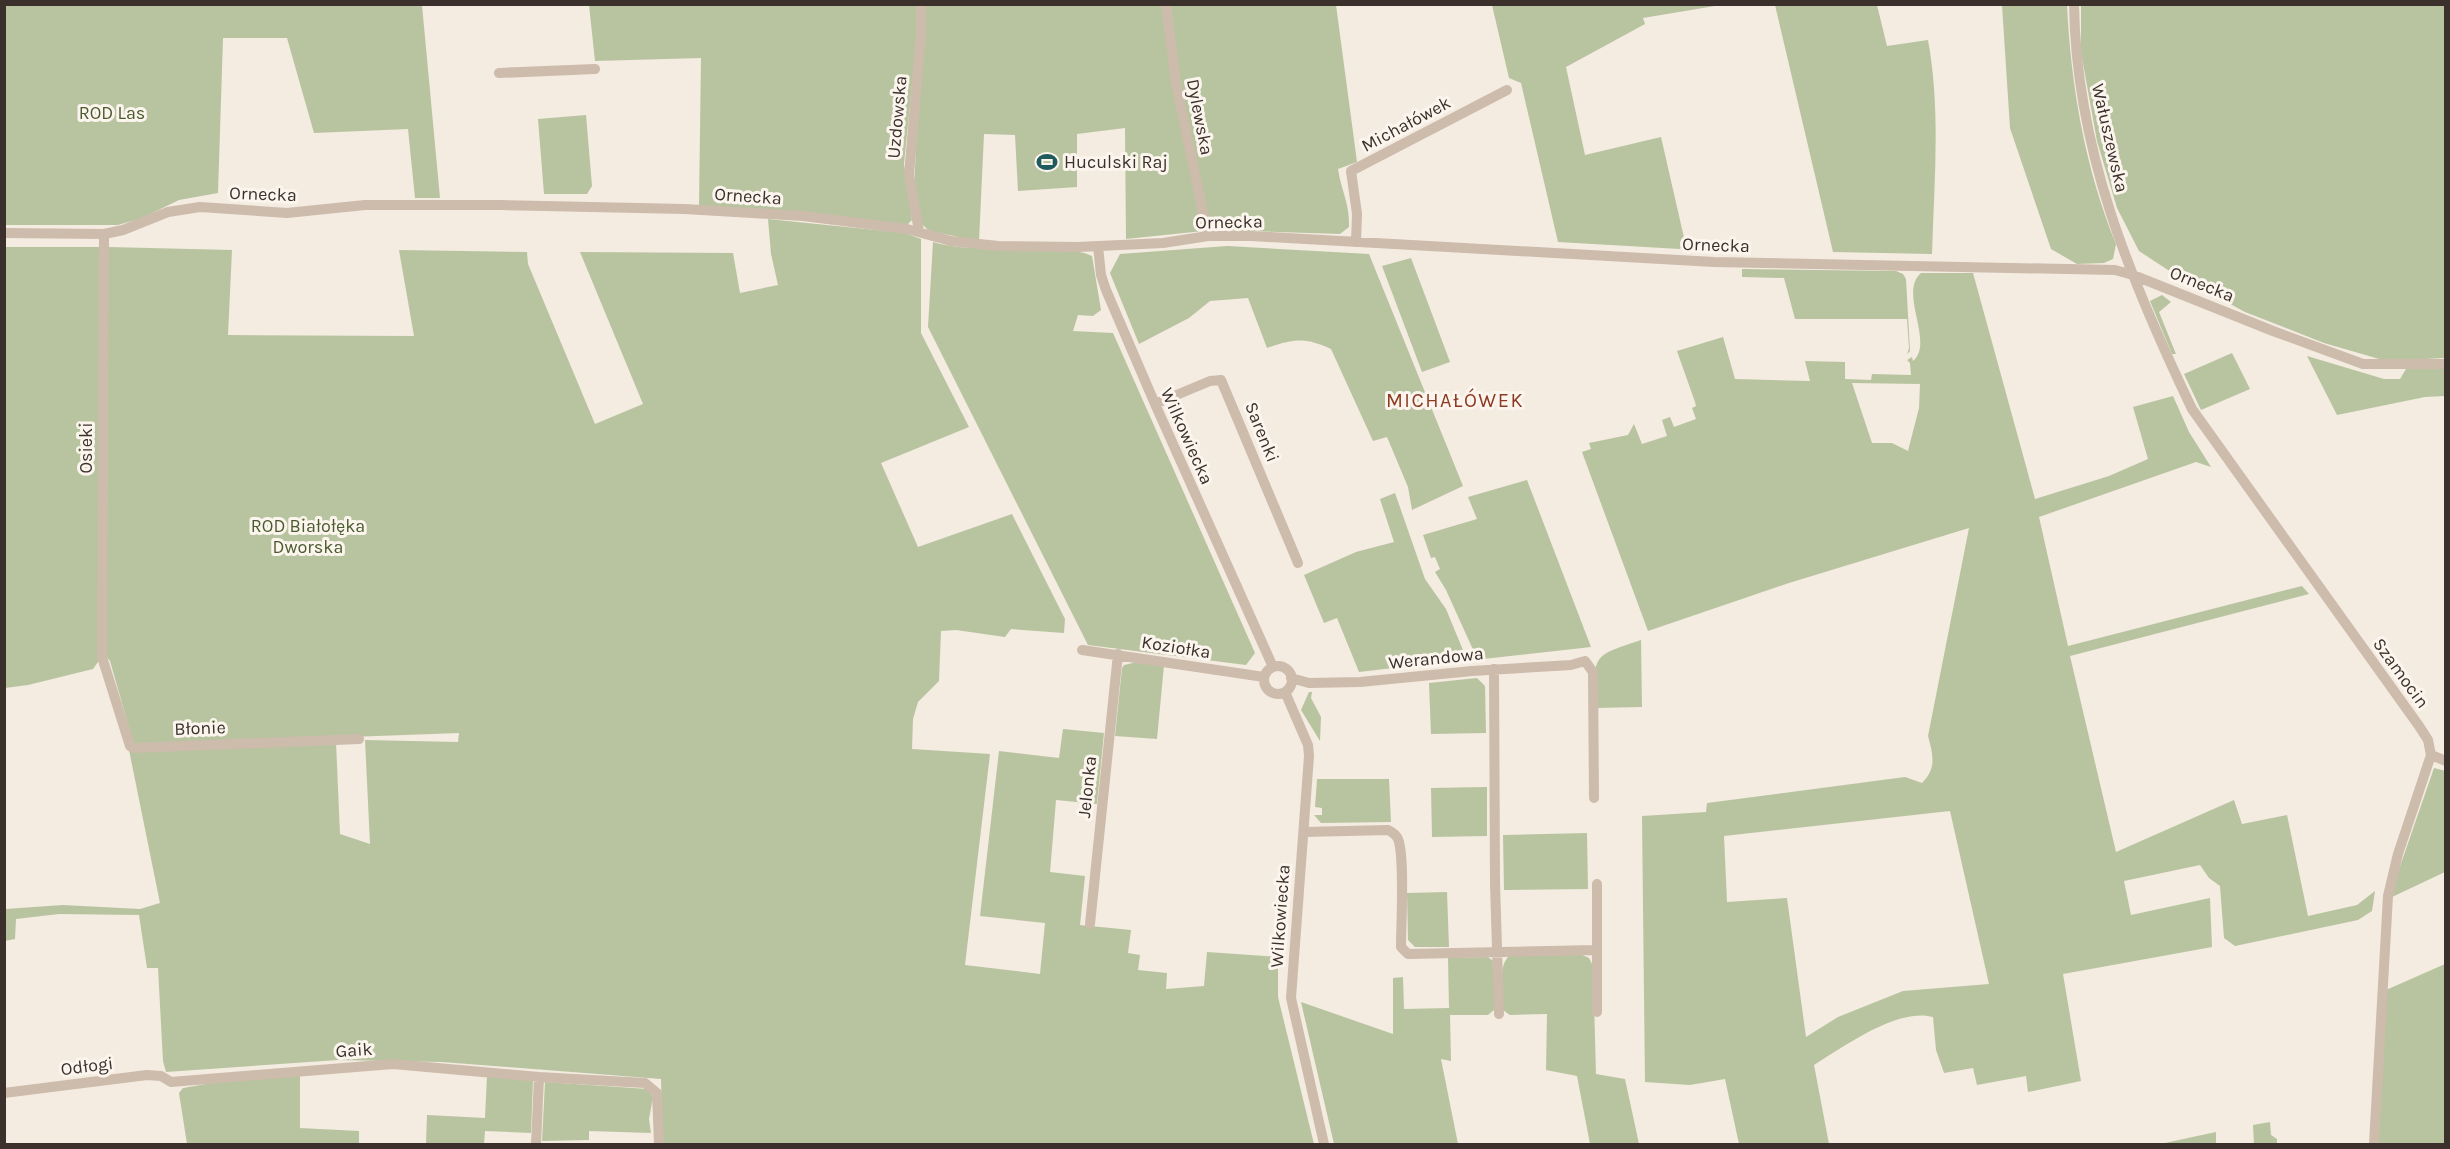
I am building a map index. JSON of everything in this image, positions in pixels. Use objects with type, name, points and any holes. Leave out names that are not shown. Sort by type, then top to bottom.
[{"type":"street","name":"Uzdowska","points":[[919,231],[909,175],[921,33],[921,4]]},
{"type":"street","name":"Dylewska","points":[[1166,4],[1176,84],[1208,236]]},
{"type":"street","name":"Wałuszewska","points":[[2074,4],[2077,64],[2085,124],[2099,180],[2133,274]]},
{"type":"street","points":[[499,74],[595,69]]},
{"type":"street","name":"Michałówek","points":[[1356,242],[1357,214],[1351,171],[1507,90]]},
{"type":"street","name":"Ornecka","points":[[4,233],[104,234],[123,230],[168,212],[200,207],[287,213],[365,205],[606,206],[803,216],[919,231],[939,238],[970,244],[1098,246],[1163,243],[1208,236],[1251,236],[1714,262],[2115,270],[2133,274],[2273,331],[2363,364],[2445,364]]},
{"type":"street","name":"Osieki","points":[[102,662],[104,234]]},
{"type":"street","name":"Wilkowiecka","points":[[1098,246],[1101,274],[1106,290],[1273,667]]},
{"type":"street","name":"Szamocin","points":[[2133,274],[2192,409],[2419,726],[2428,740],[2431,755]]},
{"type":"street","name":"Sarenki","points":[[1155,404],[1210,381],[1221,380],[1298,563]]},
{"type":"street","name":"Koziołka","points":[[1082,650],[1264,677]]},
{"type":"street","name":"Jelonka","points":[[1090,924],[1118,654]]},
{"type":"street","name":"Błonie","points":[[102,662],[108,673],[132,747],[359,739]]},
{"type":"street","name":"Werandowa","points":[[1291,678],[1309,683],[1360,682],[1585,662],[1593,672],[1594,798]]},
{"type":"street","points":[[1273,667],[1287,670],[1291,678],[1290,686],[1285,692],[1278,694],[1270,692],[1265,686],[1264,677],[1273,667]]},
{"type":"street","points":[[1494,669],[1495,883],[1499,1014]]},
{"type":"street","name":"Wilkowiecka","points":[[1285,692],[1308,746],[1291,998],[1324,1144]]},
{"type":"street","points":[[2374,1144],[2388,896],[2398,854],[2431,755],[2445,761]]},
{"type":"street","points":[[1304,832],[1388,830],[1395,833],[1399,840],[1400,857],[1401,947],[1408,954],[1596,950]]},
{"type":"street","points":[[1597,884],[1597,1012]]},
{"type":"street","name":"Gaik","points":[[171,1082],[393,1064],[539,1077],[645,1083],[657,1093],[659,1144]]},
{"type":"street","name":"Odłogi","points":[[4,1093],[147,1075],[161,1076],[171,1082]]},
{"type":"street","points":[[536,1144],[539,1077]]},
{"type":"green space","name":"ROD Las","points":[[5,5],[422,5],[440,198],[415,198],[408,129],[314,133],[287,38],[223,38],[218,193],[179,200],[142,218],[118,225],[5,225]]},
{"type":"green space","points":[[589,5],[917,5],[917,34],[904,164],[912,220],[907,225],[699,206],[701,58],[595,61]]},
{"type":"green space","points":[[923,5],[1336,5],[1357,162],[1338,169],[1348,211],[1349,227],[1340,234],[1213,230],[1126,239],[1125,128],[1077,134],[1077,187],[1018,191],[1015,135],[984,134],[979,241],[929,231],[919,221],[914,188]]},
{"type":"green space","points":[[1492,5],[1721,5],[1643,18],[1645,24],[1566,67],[1585,155],[1661,137],[1685,242],[1680,249],[1558,242],[1521,83],[1509,78]]},
{"type":"green space","points":[[1775,5],[1877,5],[1887,46],[1928,40],[1936,120],[1932,254],[1833,252]]},
{"type":"green space","points":[[2002,5],[2067,5],[2072,66],[2081,127],[2096,186],[2116,244],[2113,259],[2104,263],[2077,264],[2051,249],[2010,128]]},
{"type":"green space","points":[[2081,5],[2445,5],[2445,358],[2386,361],[2324,343],[2245,312],[2171,272],[2139,251],[2117,208],[2097,141],[2081,52]]},
{"type":"green space","points":[[586,115],[592,186],[587,194],[544,194],[538,119]]},
{"type":"green space","name":"ROD Białołęka Dworska","points":[[768,219],[905,233],[921,239],[921,333],[969,427],[881,463],[918,547],[1012,514],[1065,619],[1064,633],[1011,629],[1005,637],[956,630],[941,631],[939,681],[918,702],[913,719],[912,749],[990,754],[965,965],[1040,974],[1045,923],[980,916],[999,751],[1059,758],[1063,729],[1104,733],[1097,804],[1056,800],[1050,872],[1085,876],[1080,925],[1131,930],[1128,953],[1140,955],[1138,970],[1167,973],[1166,989],[1204,986],[1207,952],[1278,957],[1278,997],[1314,1144],[663,1144],[661,1079],[442,1062],[338,1060],[166,1072],[163,1061],[158,968],[147,968],[139,915],[59,914],[16,919],[15,939],[5,941],[5,909],[63,905],[140,909],[160,903],[129,750],[336,742],[340,834],[370,844],[365,740],[458,742],[459,733],[134,745],[110,661],[105,655],[108,247],[232,250],[228,335],[414,336],[399,250],[527,252],[528,264],[595,424],[643,404],[580,252],[733,253],[740,293],[778,285],[771,254]]},
{"type":"green space","points":[[933,242],[973,248],[1056,248],[1092,256],[1101,310],[1093,316],[1078,315],[1073,331],[1113,333],[1255,653],[1246,665],[1088,645],[928,327]]},
{"type":"green space","points":[[1227,246],[1369,254],[1463,486],[1412,510],[1408,487],[1387,437],[1373,441],[1331,349],[1306,341],[1267,348],[1248,298],[1210,301],[1189,318],[1139,344],[1110,273],[1120,254]]},
{"type":"green space","points":[[4,247],[101,247],[98,662],[93,669],[28,685],[5,688]]},
{"type":"green space","points":[[1411,258],[1450,362],[1422,372],[1382,266]]},
{"type":"green space","points":[[1742,269],[1896,271],[1903,274],[1906,279],[1910,351],[1907,354],[1909,348],[1907,319],[1795,319],[1784,278],[1742,277]]},
{"type":"green space","points":[[1921,273],[1973,273],[2035,499],[2109,476],[2148,459],[2133,407],[2173,396],[2189,432],[2211,467],[2196,462],[2039,517],[2068,646],[2302,586],[2309,594],[2070,656],[2116,852],[2234,800],[2242,824],[2287,815],[2308,916],[2357,905],[2375,891],[2372,911],[2358,920],[2235,946],[2224,938],[2220,886],[2209,878],[2200,865],[2124,881],[2131,915],[2210,898],[2212,947],[2063,974],[2081,1081],[2028,1092],[2026,1076],[1977,1085],[1973,1068],[1944,1073],[1936,1050],[1933,1017],[1919,1015],[1871,1030],[1814,1065],[1829,1144],[1739,1144],[1725,1079],[1690,1085],[1645,1082],[1642,816],[1706,812],[1707,803],[1905,777],[1922,783],[1932,767],[1928,736],[1969,528],[1789,583],[1648,631],[1582,452],[1591,449],[1589,443],[1628,435],[1634,424],[1642,444],[1667,436],[1662,420],[1670,417],[1674,427],[1696,419],[1692,408],[1696,406],[1695,402],[1677,351],[1723,337],[1735,379],[1810,381],[1805,361],[1845,362],[1845,379],[1871,380],[1872,374],[1911,375],[1910,363],[1907,360],[1912,357],[1913,361],[1919,353],[1920,342],[1913,293],[1915,282]],"holes":[[[1852,383],[1920,384],[1919,408],[1908,451],[1892,443],[1872,443]],[[1950,811],[1989,984],[1903,991],[1838,1017],[1806,1037],[1787,898],[1727,902],[1724,836]]]},
{"type":"green space","points":[[2162,295],[2171,302],[2159,312],[2176,354],[2172,354],[2150,301]]},
{"type":"green space","points":[[2232,353],[2250,389],[2201,410],[2184,374]]},
{"type":"green space","points":[[2307,356],[2384,379],[2400,379],[2406,369],[2445,368],[2445,396],[2425,397],[2337,415]]},
{"type":"green space","points":[[1527,480],[1591,647],[1483,659],[1475,654],[1446,590],[1435,572],[1440,569],[1435,557],[1431,558],[1423,535],[1477,519],[1468,497]]},
{"type":"green space","points":[[1395,493],[1425,579],[1446,609],[1465,655],[1462,660],[1359,672],[1337,618],[1324,623],[1304,575],[1356,552],[1394,542],[1380,499]]},
{"type":"green space","points":[[1641,640],[1642,707],[1595,708],[1595,677],[1598,660],[1612,650]]},
{"type":"green space","points":[[1137,662],[1164,665],[1157,739],[1115,736],[1122,668],[1124,665]]},
{"type":"green space","points":[[1477,678],[1485,686],[1486,733],[1431,734],[1429,683]]},
{"type":"green space","points":[[1309,692],[1312,692],[1311,698],[1321,717],[1320,741],[1301,710]]},
{"type":"green space","points":[[2434,768],[2446,771],[2445,872],[2392,897],[2396,878]]},
{"type":"green space","points":[[1317,779],[1389,779],[1391,822],[1321,823],[1314,815],[1322,815],[1322,808],[1315,807]]},
{"type":"green space","points":[[1487,787],[1487,836],[1432,837],[1431,788]]},
{"type":"green space","points":[[1587,833],[1588,889],[1504,890],[1503,835]]},
{"type":"green space","points":[[1447,892],[1449,947],[1415,947],[1408,940],[1407,893]]},
{"type":"green space","points":[[1580,954],[1589,958],[1593,966],[1596,1074],[1625,1079],[1639,1144],[1590,1144],[1577,1076],[1546,1070],[1547,1014],[1510,1015],[1503,1010],[1502,974],[1505,961],[1509,956]]},
{"type":"green space","points":[[1488,957],[1493,961],[1495,1009],[1488,1015],[1450,1015],[1451,1061],[1441,1059],[1458,1144],[1334,1144],[1301,1002],[1393,1034],[1393,978],[1403,977],[1404,1009],[1449,1008],[1448,958]]},
{"type":"green space","points":[[2445,964],[2445,1144],[2377,1144],[2386,990]]},
{"type":"green space","points":[[300,1074],[300,1128],[359,1131],[359,1144],[187,1144],[179,1093],[183,1088],[223,1081]]},
{"type":"green space","points":[[487,1076],[533,1081],[531,1133],[485,1131],[484,1144],[426,1144],[427,1115],[485,1118]]},
{"type":"green space","points":[[545,1082],[648,1089],[653,1097],[649,1119],[651,1133],[589,1131],[589,1140],[542,1141]]},
{"type":"green space","points":[[2270,1122],[2271,1135],[2277,1139],[2277,1144],[2254,1144],[2253,1125]]},
{"type":"green space","points":[[2216,1132],[2216,1144],[2160,1144]]},
{"type":"place","name":"Huculski Raj","points":[[1047,162]]},
{"type":"district","name":"MICHAŁÓWEK","points":[[1455,400]]}]
